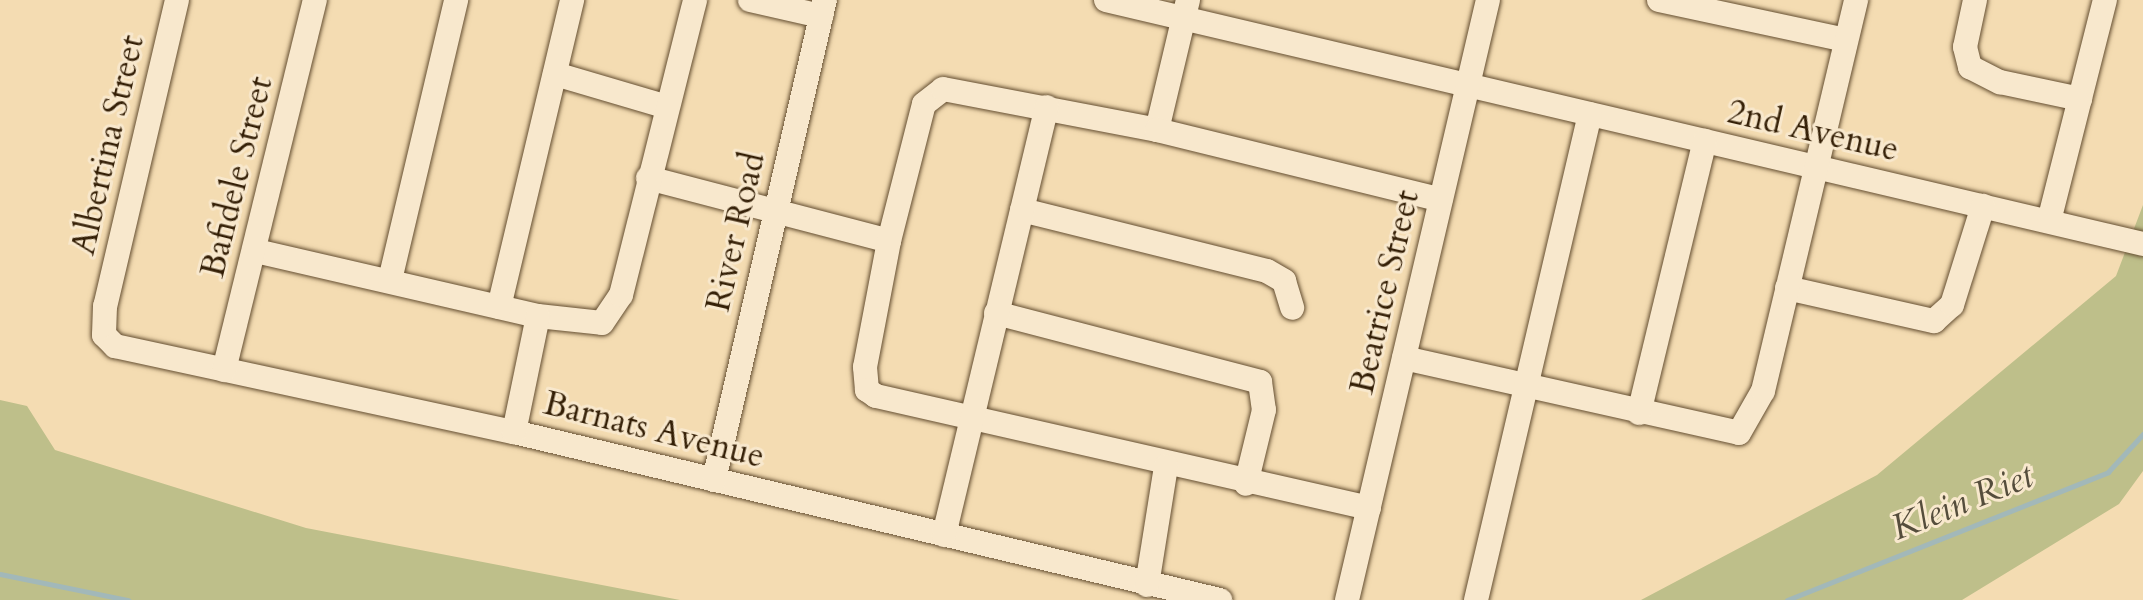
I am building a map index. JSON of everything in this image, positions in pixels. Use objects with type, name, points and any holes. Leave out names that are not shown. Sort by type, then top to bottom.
[{"type":"street","name":"Albertina Street","points":[[105,306],[177,0]]},
{"type":"street","name":"Bafidele Street","points":[[224,370],[256,251],[315,0]]},
{"type":"street","points":[[390,280],[456,0]]},
{"type":"street","points":[[499,307],[572,0]]},
{"type":"street","points":[[256,251],[538,316],[594,326],[611,317],[664,106],[695,0]]},
{"type":"street","points":[[750,0],[823,8]]},
{"type":"street","name":"2nd Avenue","points":[[1106,0],[1186,9],[1468,86],[2143,244]]},
{"type":"street","name":"Beatrice Street","points":[[1347,600],[1488,0]]},
{"type":"street","points":[[1659,0],[1734,8],[1846,40]]},
{"type":"street","points":[[1404,358],[1739,433],[1763,391],[1856,0]]},
{"type":"street","points":[[1975,0],[1965,47],[1970,67],[2000,82],[2080,99]]},
{"type":"street","points":[[2049,221],[2105,0]]},
{"type":"street","name":"River Road","points":[[714,480],[823,8]]},
{"type":"street","points":[[1157,130],[1186,9]]},
{"type":"street","points":[[555,74],[664,106]]},
{"type":"street","points":[[1369,508],[1166,467],[971,420],[867,390],[867,350],[889,241],[921,114],[934,91],[956,89],[1157,130],[1441,200]]},
{"type":"street","points":[[944,535],[1047,107]]},
{"type":"street","points":[[1476,600],[1590,114]]},
{"type":"street","points":[[1639,413],[1705,141]]},
{"type":"street","points":[[648,178],[889,241]]},
{"type":"street","points":[[1787,288],[1934,321],[1952,305],[1983,206]]},
{"type":"street","points":[[1022,210],[1267,271],[1284,281],[1292,308]]},
{"type":"street","name":"Barnats Avenue","points":[[105,306],[104,335],[115,346],[514,432],[1220,600]]},
{"type":"street","points":[[996,313],[1260,382],[1264,410],[1246,484]]},
{"type":"street","points":[[514,432],[538,316]]},
{"type":"street","points":[[1147,585],[1166,467]]},
{"type":"green space","points":[[2143,205],[2143,471],[2119,504],[1962,600],[1641,600],[1877,475],[2116,276]]},
{"type":"green space","points":[[0,400],[27,406],[55,450],[306,528],[680,600],[0,600]]},
{"type":"waterway","name":"Klein Riet","points":[[1787,600],[2108,472],[2143,434]]},
{"type":"waterway","name":"Klein Riet","points":[[0,574],[128,600]]}]
